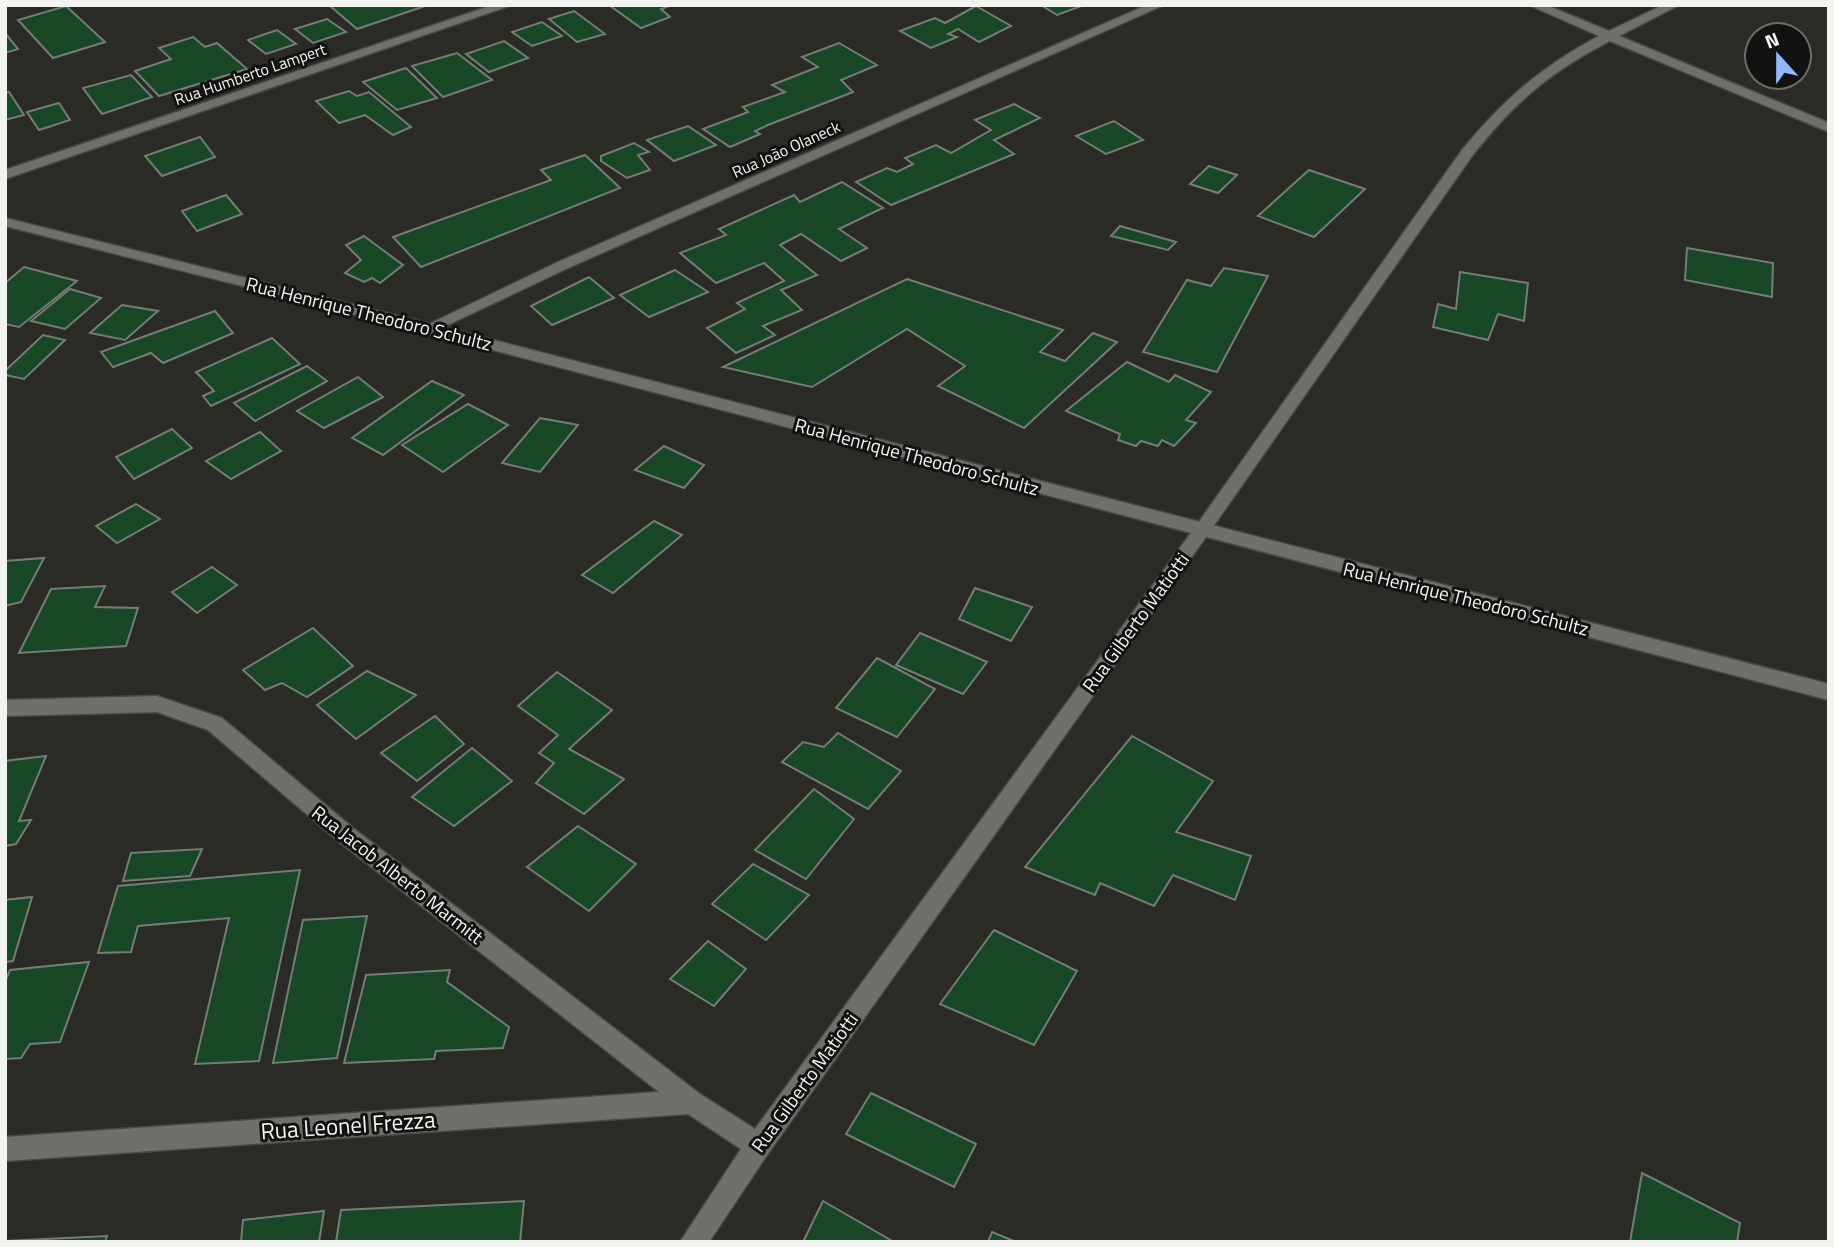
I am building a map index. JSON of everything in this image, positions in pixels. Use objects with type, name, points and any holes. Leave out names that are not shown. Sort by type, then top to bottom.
[{"type":"street","name":"Rua Humberto Lampert","points":[[5,175],[506,5]]},
{"type":"street","name":"Rua João Olaneck","points":[[429,328],[576,260],[1158,5]]},
{"type":"street","points":[[1535,5],[1829,128]]},
{"type":"street","name":"Rua Gilberto Matiotti","points":[[693,1242],[758,1146],[1202,530],[1467,153],[1499,115],[1540,76],[1609,36],[1673,5]]},
{"type":"street","name":"Rua Henrique Theodoro Schultz","points":[[5,222],[429,328],[1829,692]]},
{"type":"street","name":"Rua Jacob Alberto Marmitt","points":[[5,708],[157,704],[215,724],[345,834],[691,1102],[758,1146]]},
{"type":"street","name":"Rua Leonel Frezza","points":[[5,1149],[691,1102]]},
{"type":"building","points":[[329,5],[428,5],[357,29]]},
{"type":"building","points":[[609,5],[672,5],[661,9],[670,17],[641,28]]},
{"type":"building","points":[[1041,5],[1084,5],[1057,15]]},
{"type":"building","points":[[66,6],[105,42],[53,58],[18,20]]},
{"type":"building","points":[[976,6],[1011,26],[979,42],[958,29],[948,34],[957,37],[931,48],[900,31],[935,18],[945,23]]},
{"type":"building","points":[[574,11],[605,34],[577,42],[549,19]]},
{"type":"building","points":[[327,19],[346,32],[313,43],[295,29]]},
{"type":"building","points":[[542,22],[562,36],[532,46],[512,32]]},
{"type":"building","points":[[277,30],[296,44],[266,54],[248,40]]},
{"type":"building","points":[[5,33],[18,49],[5,53]]},
{"type":"building","points":[[193,37],[205,47],[217,43],[247,69],[159,96],[135,71],[171,59],[159,48]]},
{"type":"building","points":[[504,41],[528,58],[489,72],[466,54]]},
{"type":"building","points":[[839,43],[877,65],[841,80],[853,92],[768,125],[755,131],[760,134],[730,147],[703,129],[748,112],[743,107],[785,92],[772,85],[818,67],[802,57]]},
{"type":"building","points":[[457,53],[492,80],[443,97],[412,66]]},
{"type":"building","points":[[406,68],[437,98],[397,110],[363,82]]},
{"type":"building","points":[[131,75],[152,97],[102,114],[83,88]]},
{"type":"building","points":[[349,91],[357,96],[369,92],[411,127],[393,135],[365,115],[339,123],[316,101]]},
{"type":"building","points":[[9,92],[24,115],[5,120],[5,93]]},
{"type":"building","points":[[59,103],[70,120],[39,130],[27,112]]},
{"type":"building","points":[[1014,104],[1040,118],[994,140],[1014,154],[891,205],[856,182],[887,168],[897,172],[913,164],[905,158],[936,145],[951,153],[991,130],[975,120]]},
{"type":"building","points":[[1114,121],[1143,140],[1106,154],[1076,136]]},
{"type":"building","points":[[688,126],[716,145],[674,161],[647,140]]},
{"type":"building","points":[[200,137],[215,157],[162,176],[145,156]]},
{"type":"building","points":[[634,143],[649,152],[638,155],[650,170],[627,178],[601,161],[601,156]]},
{"type":"building","points":[[585,155],[620,188],[421,267],[393,237],[551,180],[541,170]]},
{"type":"building","points":[[1209,166],[1237,175],[1218,193],[1190,184]]},
{"type":"building","points":[[1309,170],[1365,189],[1314,237],[1258,216]]},
{"type":"building","points":[[842,182],[883,208],[839,229],[867,248],[841,261],[801,234],[780,245],[817,275],[781,290],[802,310],[763,326],[775,335],[736,353],[707,328],[745,309],[737,303],[784,281],[764,263],[716,283],[680,253],[726,235],[719,229],[794,195],[800,202]]},
{"type":"building","points":[[226,195],[242,214],[197,231],[182,211]]},
{"type":"building","points":[[1120,226],[1176,242],[1168,250],[1111,236]]},
{"type":"building","points":[[364,236],[403,265],[380,283],[372,278],[364,282],[345,273],[361,260],[346,245]]},
{"type":"building","points":[[1687,248],[1773,263],[1772,297],[1685,280]]},
{"type":"building","points":[[24,267],[77,281],[19,327],[5,324],[5,283]]},
{"type":"building","points":[[1224,268],[1268,276],[1217,372],[1143,352],[1187,280],[1211,286]]},
{"type":"building","points":[[675,270],[708,292],[649,317],[620,295]]},
{"type":"building","points":[[1460,272],[1528,283],[1524,321],[1498,314],[1488,340],[1433,327],[1438,304],[1456,309]]},
{"type":"building","points":[[589,277],[614,298],[552,325],[531,306]]},
{"type":"building","points":[[907,279],[1063,330],[1040,352],[1065,361],[1093,333],[1117,342],[1024,428],[938,386],[965,366],[907,329],[812,387],[723,367]]},
{"type":"building","points":[[70,289],[101,298],[65,329],[31,321]]},
{"type":"building","points":[[122,305],[158,311],[125,340],[90,333]]},
{"type":"building","points":[[215,311],[233,333],[163,363],[151,353],[113,367],[101,352]]},
{"type":"building","points":[[43,335],[65,340],[24,379],[5,375],[5,371]]},
{"type":"building","points":[[272,338],[300,364],[211,406],[203,396],[214,391],[196,372]]},
{"type":"building","points":[[1127,362],[1169,382],[1175,375],[1211,392],[1186,420],[1196,423],[1174,446],[1162,440],[1158,446],[1141,441],[1136,446],[1118,440],[1120,434],[1066,411]]},
{"type":"building","points":[[307,366],[327,381],[255,421],[234,403]]},
{"type":"building","points":[[358,377],[383,397],[324,428],[297,411]]},
{"type":"building","points":[[432,381],[464,395],[383,455],[352,438]]},
{"type":"building","points":[[468,404],[508,425],[443,472],[402,445]]},
{"type":"building","points":[[540,418],[578,425],[540,472],[502,463]]},
{"type":"building","points":[[172,429],[192,448],[134,479],[116,457]]},
{"type":"building","points":[[260,432],[281,451],[231,479],[206,461]]},
{"type":"building","points":[[664,446],[704,465],[684,488],[635,470]]},
{"type":"building","points":[[136,504],[160,519],[117,543],[96,526]]},
{"type":"building","points":[[654,521],[682,535],[613,593],[582,575]]},
{"type":"building","points":[[44,558],[21,602],[5,606],[5,561]]},
{"type":"building","points":[[212,567],[237,585],[197,613],[172,592]]},
{"type":"building","points":[[105,586],[95,607],[138,608],[126,646],[19,653],[51,589]]},
{"type":"building","points":[[975,588],[1032,607],[1011,641],[959,619]]},
{"type":"building","points":[[313,628],[353,666],[307,697],[282,683],[265,690],[243,670]]},
{"type":"building","points":[[920,633],[987,662],[963,694],[896,665]]},
{"type":"building","points":[[877,658],[935,689],[897,737],[836,708]]},
{"type":"building","points":[[367,671],[416,695],[356,739],[317,705]]},
{"type":"building","points":[[557,672],[612,710],[569,749],[624,779],[584,814],[536,783],[554,763],[539,753],[558,735],[518,706]]},
{"type":"building","points":[[435,716],[464,744],[417,781],[381,753]]},
{"type":"building","points":[[838,733],[901,771],[868,809],[782,762],[803,742],[824,747]]},
{"type":"building","points":[[1132,736],[1213,781],[1176,832],[1251,856],[1235,900],[1173,875],[1154,906],[1100,883],[1095,895],[1025,867]]},
{"type":"building","points":[[472,748],[512,781],[454,826],[412,797]]},
{"type":"building","points":[[46,756],[19,821],[31,820],[16,844],[5,846],[5,761]]},
{"type":"building","points":[[814,789],[854,819],[806,879],[755,850]]},
{"type":"building","points":[[578,826],[636,864],[589,911],[527,867]]},
{"type":"building","points":[[202,849],[190,876],[123,881],[131,853]]},
{"type":"building","points":[[753,864],[809,895],[766,940],[712,904]]},
{"type":"building","points":[[300,870],[259,1061],[195,1064],[229,918],[138,926],[131,952],[98,953],[118,886]]},
{"type":"building","points":[[32,897],[13,961],[5,962],[5,900]]},
{"type":"building","points":[[367,916],[337,1058],[273,1063],[303,920]]},
{"type":"building","points":[[994,930],[1077,971],[1034,1045],[940,1004]]},
{"type":"building","points":[[708,941],[746,969],[714,1006],[670,979]]},
{"type":"building","points":[[89,962],[60,1042],[30,1044],[21,1058],[5,1059],[5,982],[10,970]]},
{"type":"building","points":[[450,970],[447,982],[509,1027],[503,1048],[436,1051],[434,1059],[344,1063],[366,975]]},
{"type":"building","points":[[871,1093],[976,1144],[954,1187],[846,1134]]},
{"type":"building","points":[[1642,1173],[1740,1223],[1737,1242],[1630,1242]]},
{"type":"building","points":[[524,1201],[520,1242],[336,1242],[341,1210]]},
{"type":"building","points":[[823,1201],[894,1242],[803,1242]]},
{"type":"building","points":[[324,1211],[319,1242],[241,1242],[243,1220]]},
{"type":"building","points":[[992,1232],[1016,1242],[988,1242]]},
{"type":"building","points":[[107,1236],[105,1242],[5,1242],[5,1241]]}]
